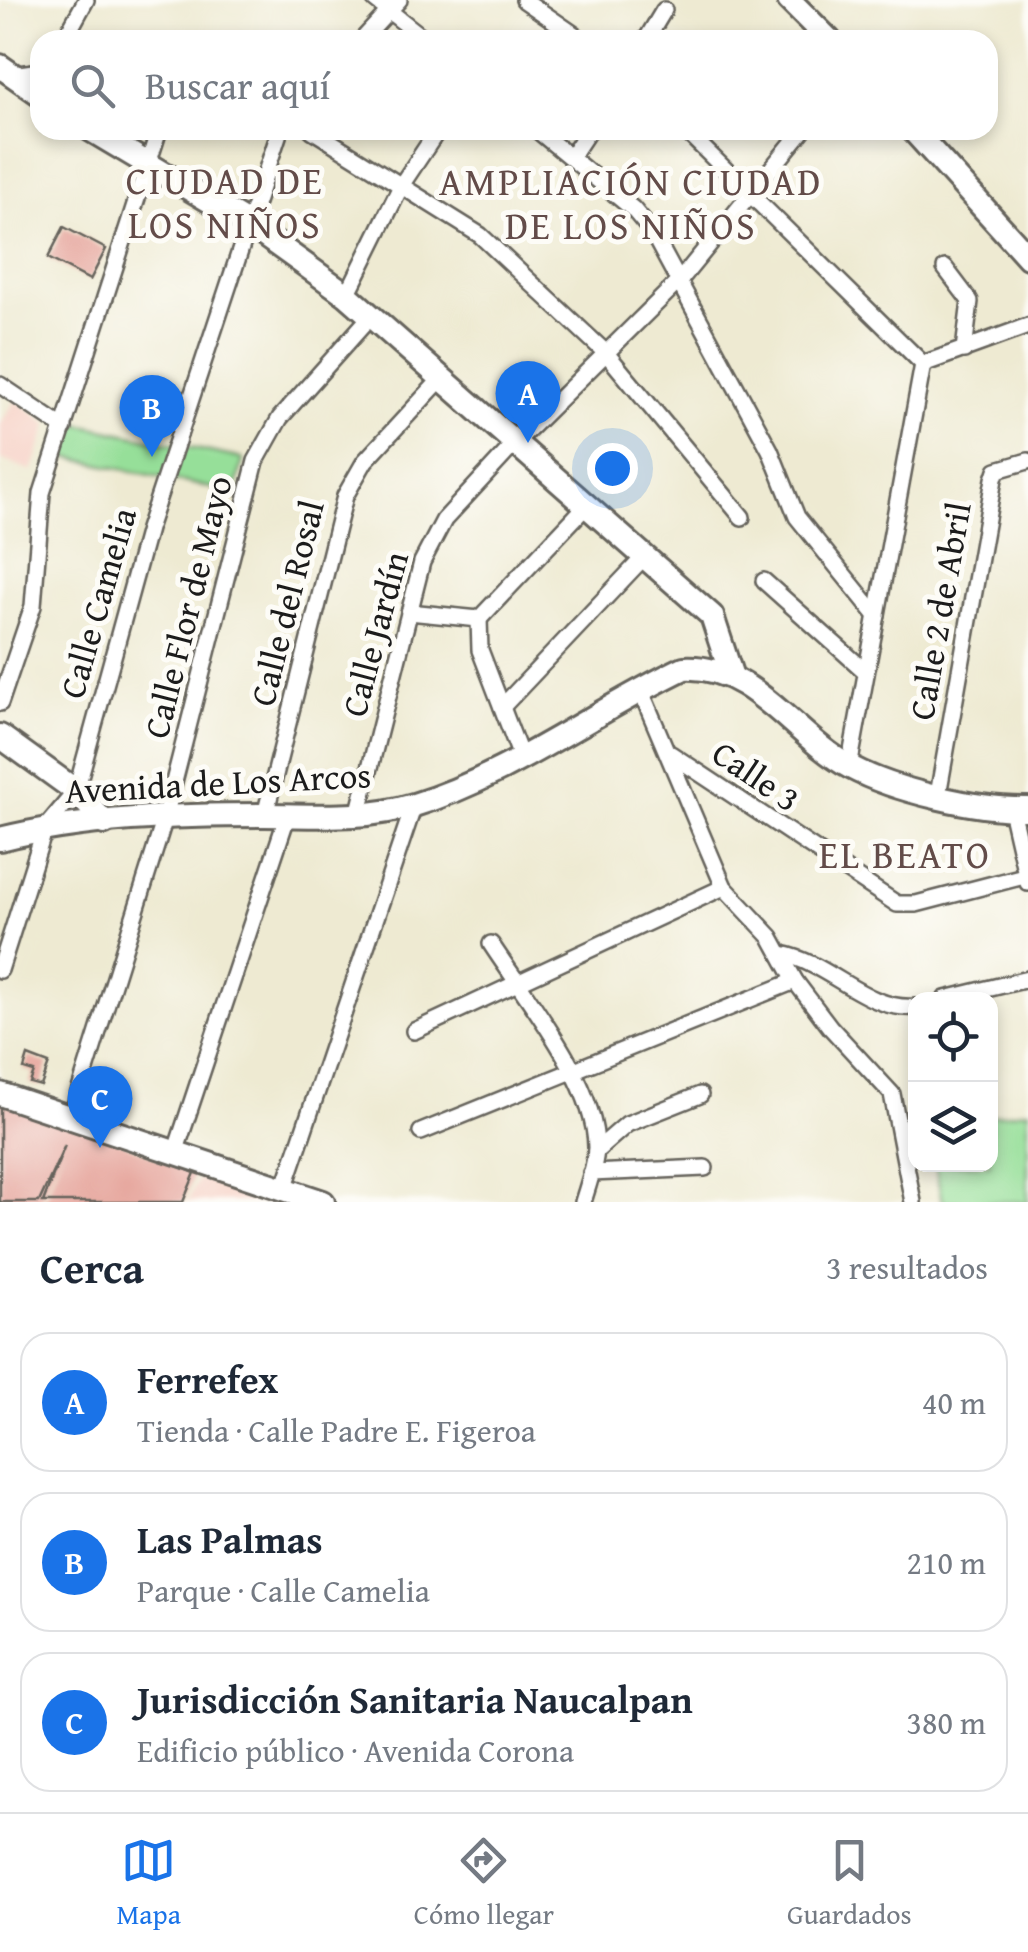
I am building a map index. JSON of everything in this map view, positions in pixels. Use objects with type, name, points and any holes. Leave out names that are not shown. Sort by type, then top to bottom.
[{"type":"main road","points":[[796,3],[820,30]]},
{"type":"main road","points":[[6,70],[30,87]]},
{"type":"main road","points":[[106,140],[247,224],[347,295],[712,616],[731,674],[849,766],[902,788],[1019,809]]},
{"type":"main road","points":[[922,140],[1028,257]]},
{"type":"main road","name":"Avenida de Los Arcos","points":[[0,839],[45,828],[106,822],[358,815],[414,805],[522,757],[684,668],[705,666],[731,674]]},
{"type":"main road","points":[[0,736],[76,791],[106,822]]},
{"type":"main road","points":[[0,1094],[323,1202]]},
{"type":"street","points":[[70,30],[86,0]]},
{"type":"street","points":[[376,0],[395,6],[417,30]]},
{"type":"street","points":[[524,0],[568,30]]},
{"type":"street","points":[[372,30],[395,6]]},
{"type":"street","points":[[652,30],[664,10]]},
{"type":"street","points":[[0,703],[33,606],[38,514],[155,140]]},
{"type":"street","name":"Calle Camelia","points":[[0,970],[45,828],[76,791],[148,529],[276,140]]},
{"type":"street","points":[[329,140],[471,228],[606,353],[742,517]]},
{"type":"street","points":[[347,295],[402,184],[431,140]]},
{"type":"street","points":[[550,140],[633,209],[681,279],[770,450],[797,517],[877,616]]},
{"type":"street","points":[[571,157],[582,140]]},
{"type":"street","points":[[695,140],[923,364]]},
{"type":"street","name":"Calle Jardín","points":[[358,815],[422,562],[435,533],[516,441],[681,279],[796,140]]},
{"type":"street","points":[[946,268],[970,301],[964,350]]},
{"type":"street","name":"Calle Flor de Mayo","points":[[70,1118],[164,820],[256,462],[280,418],[371,316]]},
{"type":"street","points":[[923,364],[1028,326]]},
{"type":"street","points":[[849,766],[923,364]]},
{"type":"street","name":"Calle del Rosal","points":[[174,1153],[276,816],[345,496],[365,460],[441,378]]},
{"type":"street","points":[[0,385],[64,428]]},
{"type":"street","name":"Calle 2 de Abril","points":[[938,796],[994,479],[998,470],[1028,461]]},
{"type":"street","points":[[522,757],[480,650],[480,619],[586,505]]},
{"type":"street","points":[[502,707],[644,557]]},
{"type":"street","points":[[764,580],[866,672]]},
{"type":"street","points":[[409,612],[480,619]]},
{"type":"street","points":[[640,689],[724,886],[782,954],[795,982],[892,1094],[913,1202]]},
{"type":"street","name":"Calle 3","points":[[670,754],[896,904],[916,904],[1027,878]]},
{"type":"street","points":[[284,1189],[414,805]]},
{"type":"street","points":[[1019,809],[1027,878]]},
{"type":"street","points":[[414,1031],[724,886]]},
{"type":"street","points":[[490,944],[571,1069],[593,1121],[596,1151],[583,1202]]},
{"type":"street","points":[[782,954],[820,966],[878,1002],[908,1007]]},
{"type":"street","points":[[976,992],[1028,979]]},
{"type":"street","points":[[421,1132],[795,982]]},
{"type":"street","points":[[596,1151],[627,1124],[700,1094]]},
{"type":"street","points":[[591,1173],[705,1168]]},
{"type":"shaded area","points":[[16,400],[48,424],[32,471],[0,459],[0,424]]},
{"type":"shaded area","points":[[201,1174],[206,1176],[287,1202],[187,1202]]},
{"type":"green space","points":[[69,422],[243,459],[235,493],[61,456]]},
{"type":"green space","points":[[1028,1110],[1028,1202],[942,1202],[936,1172],[998,1172],[998,1115]]},
{"type":"building","points":[[64,227],[106,249],[90,280],[48,258]]},
{"type":"building","points":[[28,1056],[49,1064],[41,1086],[30,1083],[34,1072],[24,1069]]},
{"type":"building","points":[[0,1100],[75,1123],[195,1173],[183,1202],[43,1202],[65,1145],[39,1202],[0,1202]]},
{"type":"place","name":"Ferrefex","points":[[528,443]]},
{"type":"place","name":"Las Palmas","points":[[152,457]]},
{"type":"place","name":"Jurisdicción Sanitaria Naucalpan","points":[[100,1148]]},
{"type":"district","name":"CIUDAD DE LOS NIÑOS","points":[[225,203]]},
{"type":"district","name":"AMPLIACIÓN CIUDAD DE LOS NIÑOS","points":[[631,204]]},
{"type":"district","name":"EL BEATO","points":[[905,855]]}]
